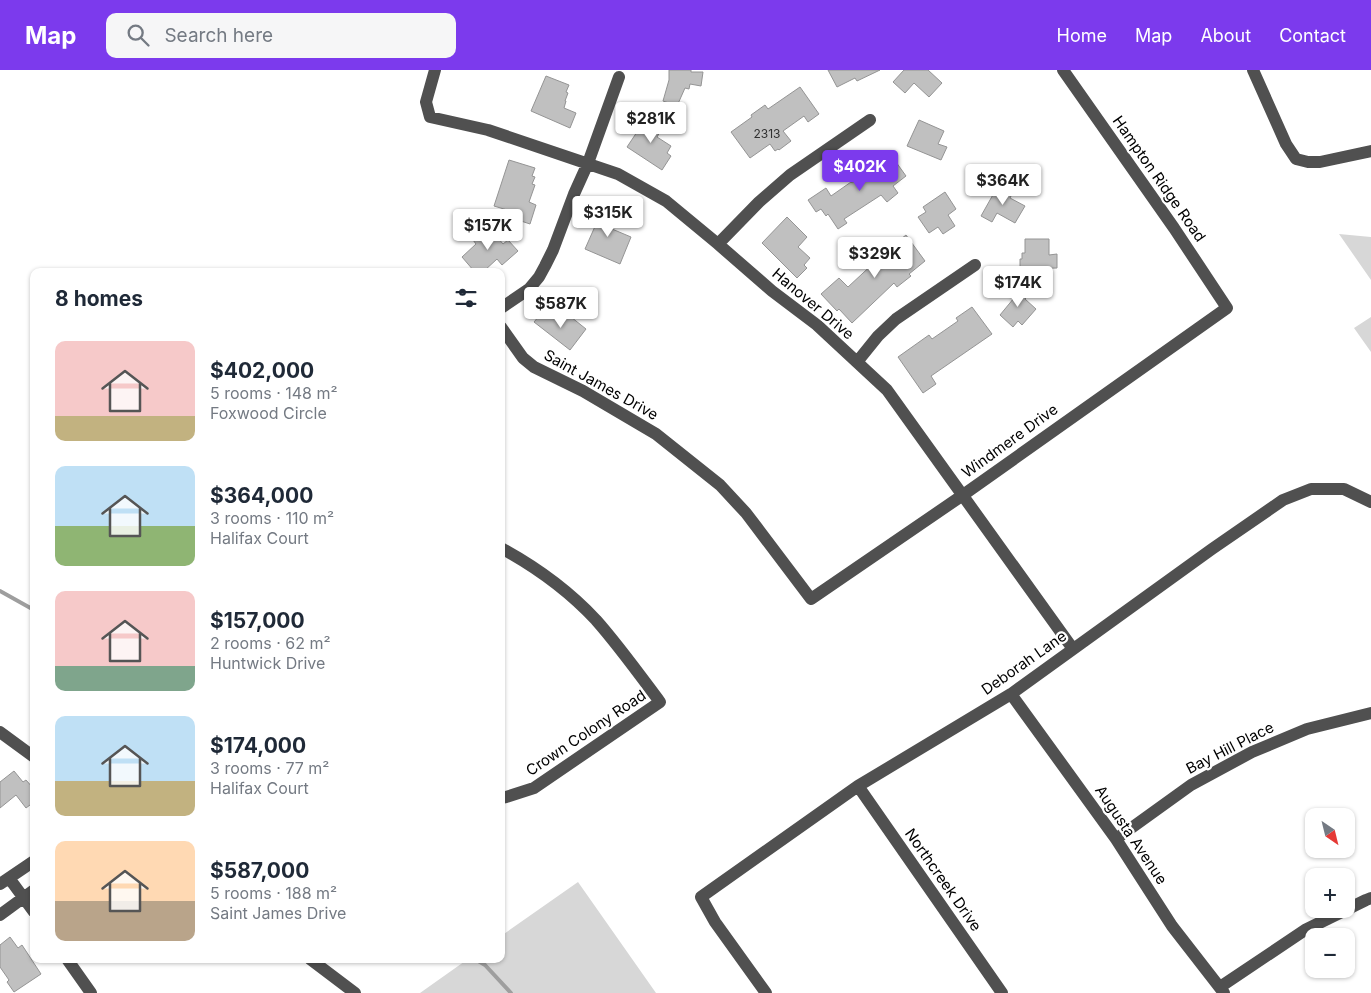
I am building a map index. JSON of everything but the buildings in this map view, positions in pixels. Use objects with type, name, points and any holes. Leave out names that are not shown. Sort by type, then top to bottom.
[{"type":"street","name":"Hanover Drive","points":[[435,70],[426,102],[430,117],[488,130],[588,163],[618,174],[666,201],[772,291],[817,326],[857,362],[887,390],[1073,649]]},
{"type":"street","name":"Hampton Ridge Road","points":[[1063,70],[1174,228],[1227,308]]},
{"type":"street","points":[[1253,70],[1286,144],[1296,159],[1320,162],[1371,151]]},
{"type":"street","points":[[505,305],[529,289],[546,266],[588,163],[619,77]]},
{"type":"street","points":[[718,244],[758,202],[790,175],[870,120]]},
{"type":"street","points":[[857,362],[878,336],[896,319],[975,265]]},
{"type":"street","name":"Windmere Drive","points":[[811,599],[1227,308]]},
{"type":"street","name":"Saint James Drive","points":[[505,332],[523,358],[534,367],[583,391],[656,434],[720,485],[746,513],[811,599]]},
{"type":"street","name":"Deborah Lane","points":[[766,993],[715,922],[702,897],[858,786],[1011,694],[1283,500],[1311,489],[1344,489],[1371,502]]},
{"type":"street","name":"Crown Colony Road","points":[[505,550],[553,581],[595,619],[660,702],[534,788],[505,797]]},
{"type":"street","name":"Augusta Avenue","points":[[1011,694],[1116,839],[1172,926],[1222,990]]},
{"type":"street","name":"Bay Hill Place","points":[[1116,839],[1191,785],[1252,752],[1306,729],[1371,713]]},
{"type":"street","points":[[0,732],[30,754]]},
{"type":"street","name":"Northcreek Drive","points":[[858,786],[1002,993]]},
{"type":"street","points":[[0,915],[29,894],[5,881],[30,864]]},
{"type":"street","points":[[1222,990],[1305,930],[1371,898]]},
{"type":"street","points":[[70,963],[91,993]]},
{"type":"street","points":[[315,963],[355,993]]},
{"type":"shaded area","points":[[1339,234],[1371,237],[1371,280]]},
{"type":"shaded area","points":[[1371,317],[1371,352],[1354,328]]},
{"type":"shaded area","points":[[578,882],[656,993],[420,993],[462,963],[505,963],[505,933]]},
{"type":"waterway","points":[[0,591],[30,608]]},
{"type":"waterway","points":[[482,963],[511,993]]}]
